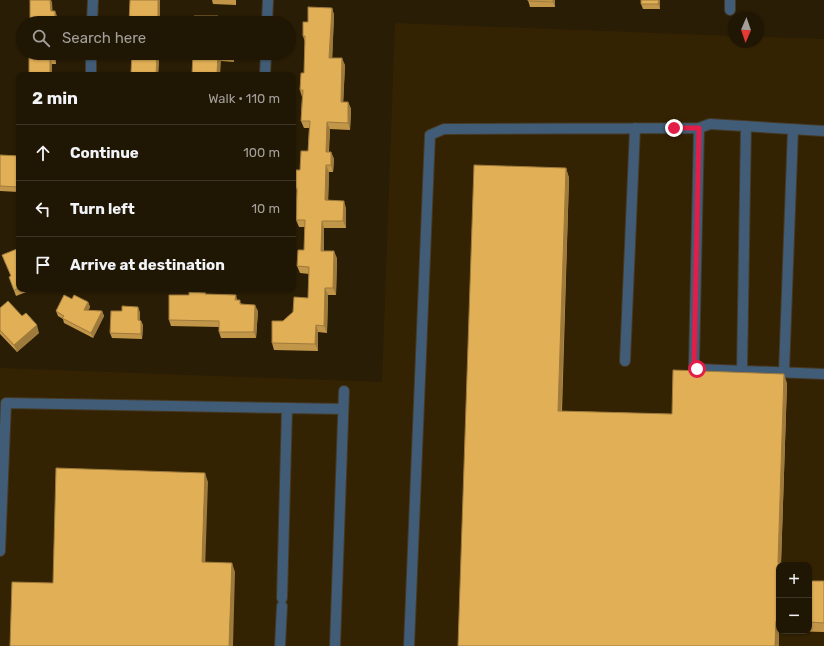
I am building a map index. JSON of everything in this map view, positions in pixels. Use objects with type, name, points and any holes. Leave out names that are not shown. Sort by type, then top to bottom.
[{"type":"street","points":[[92,16],[93,0]]},
{"type":"street","points":[[267,16],[268,0]]},
{"type":"street","points":[[91,60],[91,72]]},
{"type":"street","points":[[265,72],[266,60]]},
{"type":"street","points":[[409,646],[430,135],[444,129],[699,128],[710,124],[824,130]]},
{"type":"street","points":[[742,370],[746,126]]},
{"type":"street","points":[[625,361],[635,128]]},
{"type":"street","points":[[699,128],[694,365],[697,369],[824,374]]},
{"type":"street","points":[[784,372],[794,129]]},
{"type":"street","points":[[335,646],[344,391]]},
{"type":"street","points":[[0,551],[6,403],[343,409]]},
{"type":"street","points":[[280,646],[287,408]]},
{"type":"shaded area","points":[[395,23],[728,36],[728,48],[764,48],[764,37],[824,39],[824,646],[0,646],[0,368],[382,382]]},
{"type":"building","points":[[30,0],[50,0],[51,11],[55,11],[55,16],[30,16]]},
{"type":"building","points":[[130,0],[158,0],[158,16],[129,16]]},
{"type":"building","points":[[553,0],[553,2],[528,1]]},
{"type":"building","points":[[641,0],[659,0],[658,4],[641,4]]},
{"type":"building","points":[[308,7],[332,8],[329,58],[342,58],[341,102],[348,102],[348,123],[327,122],[326,152],[331,152],[331,165],[326,165],[325,200],[344,201],[343,221],[322,221],[321,251],[334,251],[333,288],[325,288],[324,326],[316,325],[315,344],[272,343],[272,321],[283,321],[293,312],[294,297],[308,298],[309,267],[297,266],[298,250],[304,250],[305,220],[296,220],[296,170],[300,170],[301,151],[308,151],[310,121],[301,121],[303,90],[300,90],[301,73],[304,73],[305,36],[303,36],[303,22],[308,22]]},
{"type":"building","points":[[29,60],[50,60],[50,72],[29,72]]},
{"type":"building","points":[[132,60],[157,60],[156,72],[131,72]]},
{"type":"building","points":[[193,60],[218,60],[217,72],[192,72]]},
{"type":"building","points":[[0,155],[16,156],[16,187],[0,186]]},
{"type":"building","points":[[474,165],[566,168],[558,411],[672,414],[673,370],[784,374],[778,562],[776,562],[775,646],[458,646]]},
{"type":"building","points":[[16,249],[16,289],[14,290],[9,277],[11,276],[2,255]]},
{"type":"building","points":[[189,292],[236,295],[235,300],[240,300],[240,304],[255,305],[254,332],[219,332],[219,321],[169,320],[169,295],[189,295]]},
{"type":"building","points":[[64,295],[72,299],[74,295],[88,302],[84,310],[102,311],[91,333],[62,318],[64,316],[56,311]]},
{"type":"building","points":[[8,301],[22,316],[26,313],[37,325],[14,345],[0,330],[0,308]]},
{"type":"building","points":[[122,306],[138,307],[138,320],[141,321],[141,334],[110,333],[111,311],[122,311]]},
{"type":"building","points":[[56,468],[205,473],[202,562],[232,563],[229,646],[10,646],[12,582],[53,583]]},
{"type":"building","points":[[812,581],[824,581],[824,623],[812,622]]},
{"type":"route","points":[[674,128],[699,128],[694,365],[697,369]]}]
